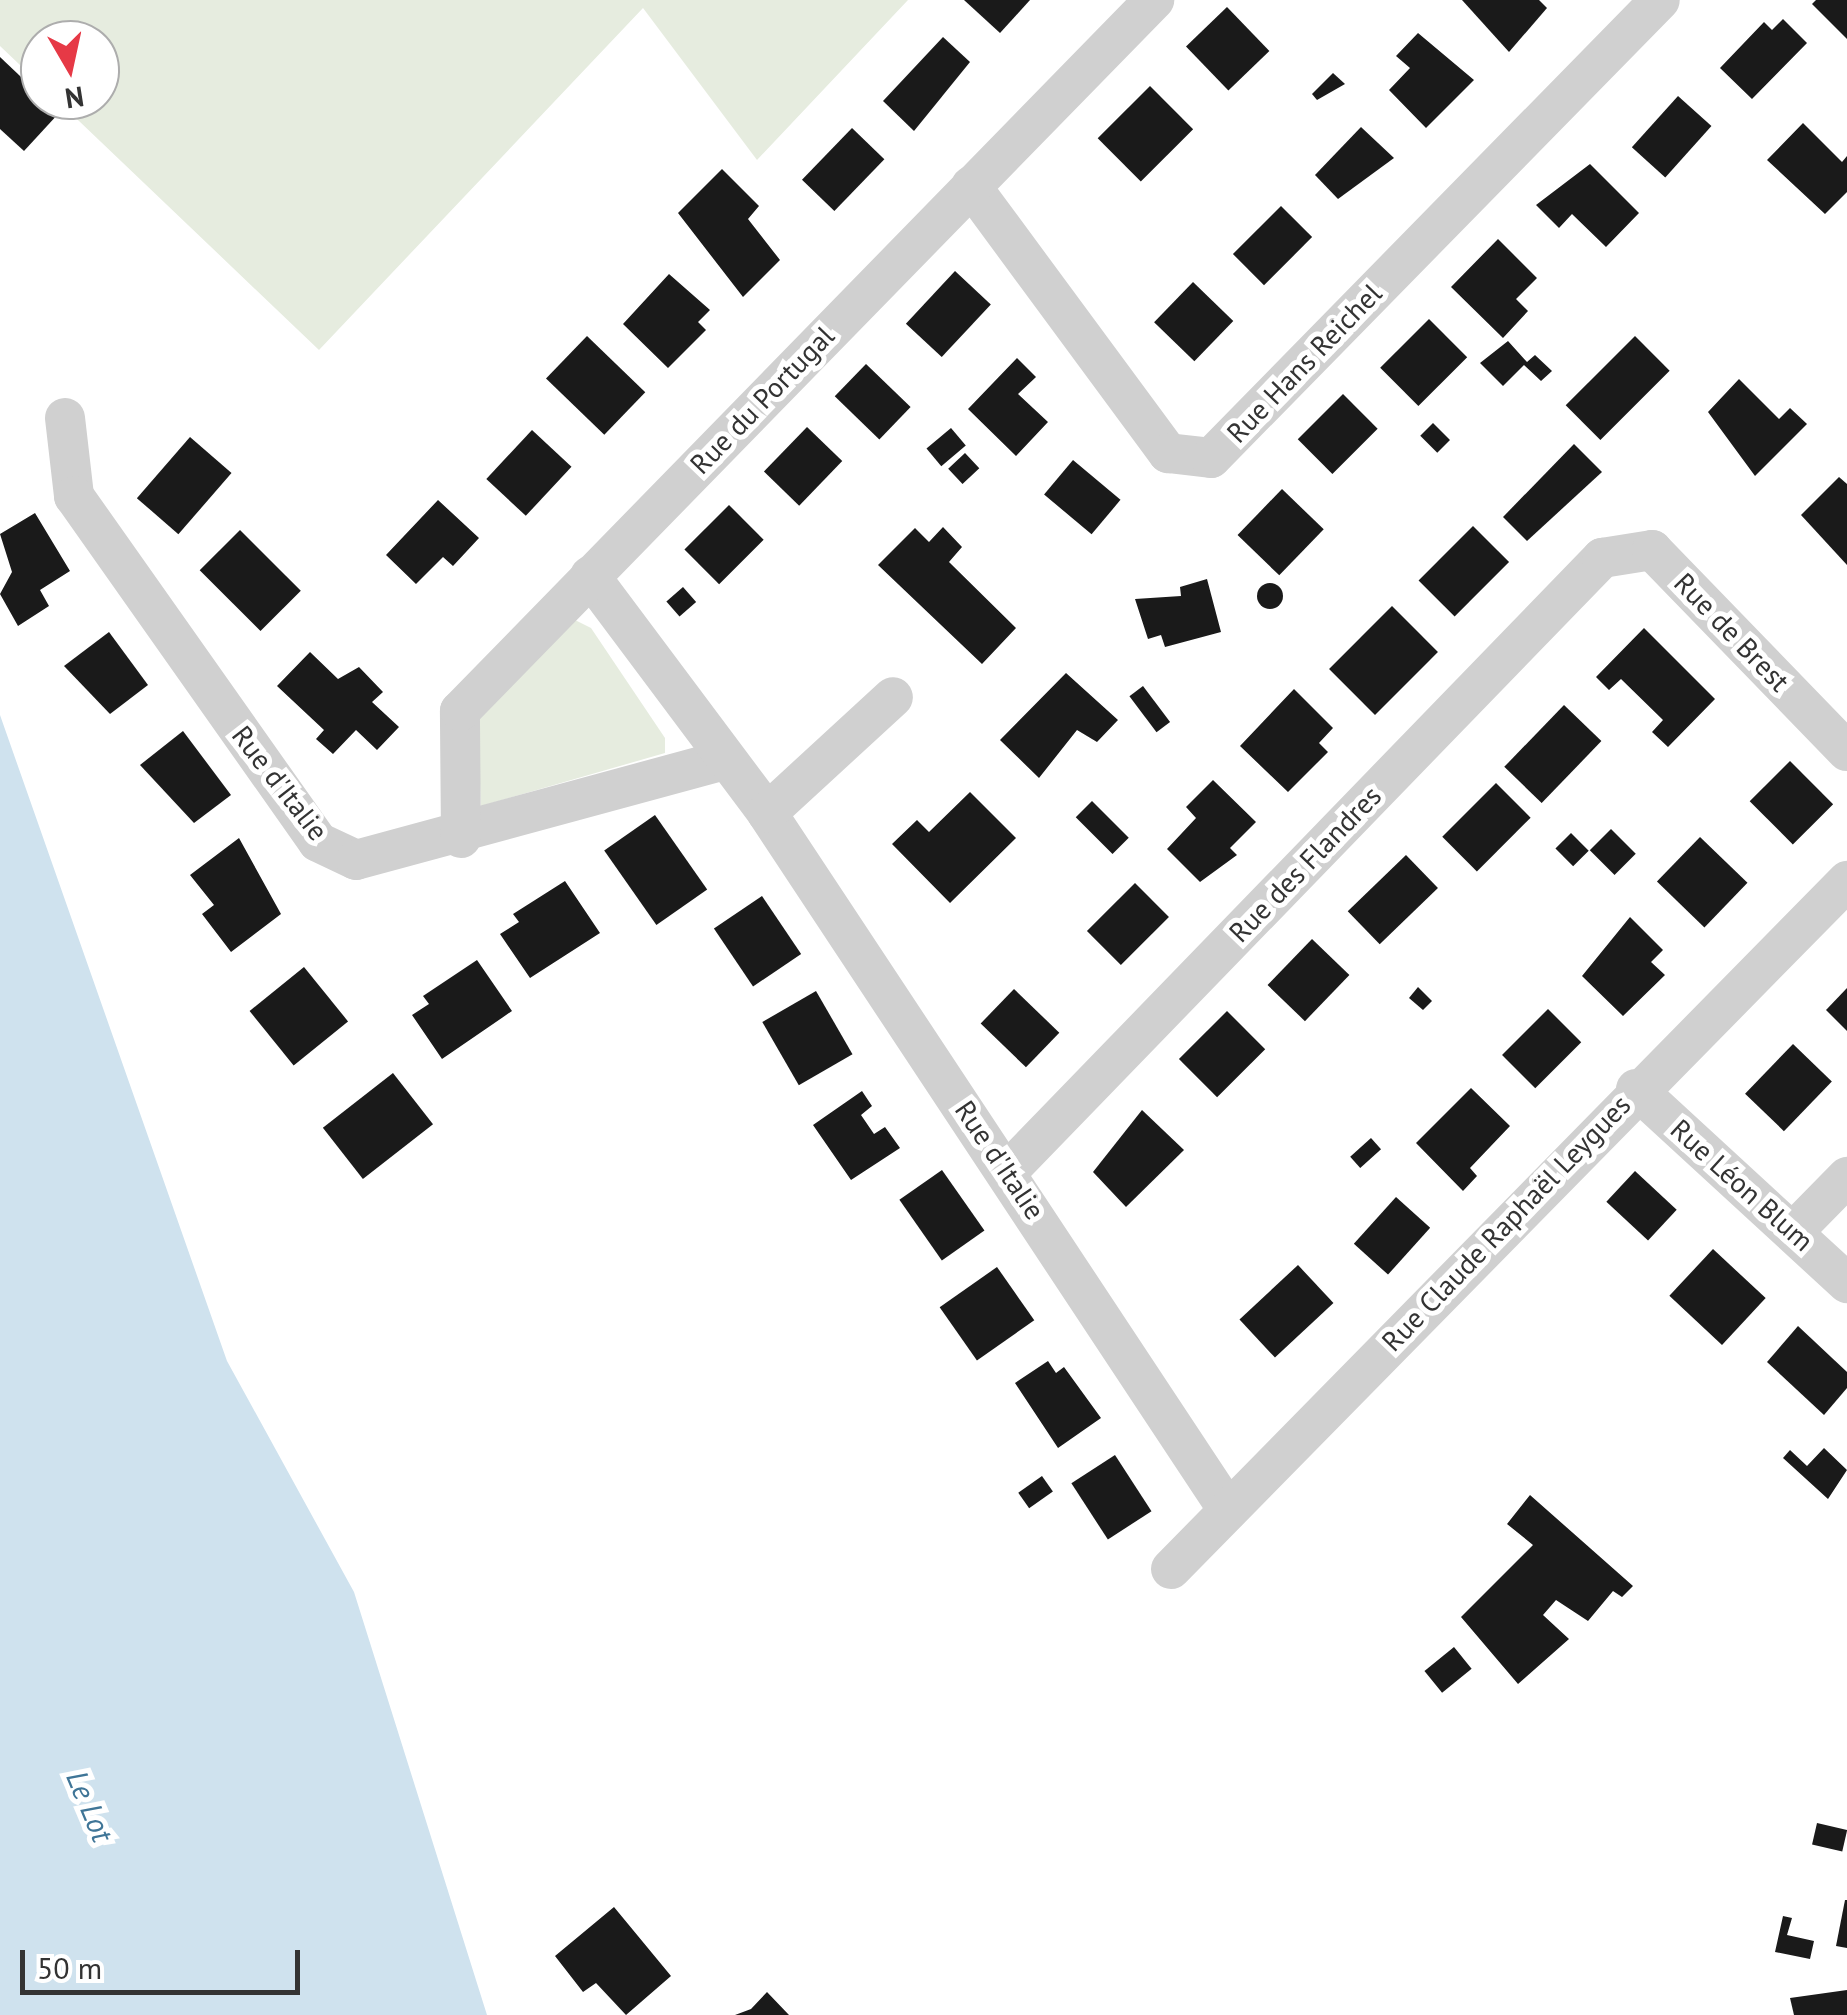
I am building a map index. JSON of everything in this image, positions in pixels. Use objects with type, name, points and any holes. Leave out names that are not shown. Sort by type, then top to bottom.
[{"type":"street","name":"Rue du Portugal","points":[[461,838],[460,711],[1154,0]]},
{"type":"street","name":"Rue Hans Reichel","points":[[971,186],[1168,452],[1210,458],[1660,0]]},
{"type":"street","name":"Rue d'Italie","points":[[65,418],[74,496],[318,842],[356,860],[461,838],[725,760]]},
{"type":"street","name":"Rue de Brest","points":[[1602,558],[1652,550],[1847,751]]},
{"type":"street","name":"Rue des Flandres","points":[[1008,1170],[1602,558]]},
{"type":"street","name":"Rue d'Italie","points":[[590,576],[768,813],[1008,1170],[1228,1510]]},
{"type":"street","points":[[768,813],[894,697]]},
{"type":"street","name":"Rue Claude Raphaël Leygues","points":[[1170,1569],[1636,1089],[1847,881]]},
{"type":"street","name":"Rue Léon Blum","points":[[1636,1089],[1847,1284]]},
{"type":"street","points":[[1794,1231],[1847,1177]]},
{"type":"shaded area","points":[[0,0],[908,0],[757,160],[643,8],[319,350],[78,120],[120,120],[120,20],[20,20],[20,65],[0,46]]},
{"type":"shaded area","points":[[575,620],[591,628],[665,738],[665,753],[481,806],[477,709]]},
{"type":"water","name":"Le Lot","points":[[0,715],[227,1361],[354,1592],[487,2015],[0,2015]]},
{"type":"building","points":[[964,0],[1030,0],[1000,33]]},
{"type":"building","points":[[1462,0],[1539,0],[1547,8],[1509,52]]},
{"type":"building","points":[[1816,0],[1847,0],[1847,39],[1812,4]]},
{"type":"building","points":[[1227,7],[1269,51],[1228,90],[1186,47]]},
{"type":"building","points":[[1783,19],[1807,43],[1752,99],[1720,68],[1764,22],[1772,30]]},
{"type":"building","points":[[1418,33],[1474,80],[1426,128],[1389,90],[1410,68],[1396,56]]},
{"type":"building","points":[[943,37],[970,62],[914,131],[883,101]]},
{"type":"building","points":[[0,57],[20,76],[20,120],[53,120],[24,151],[0,129]]},
{"type":"building","points":[[1333,73],[1345,84],[1317,100],[1312,94]]},
{"type":"building","points":[[1150,86],[1193,129],[1141,181],[1098,138]]},
{"type":"building","points":[[1678,96],[1711,126],[1665,177],[1632,147]]},
{"type":"building","points":[[1803,123],[1842,162],[1847,156],[1847,192],[1825,214],[1767,160]]},
{"type":"building","points":[[1361,127],[1394,158],[1338,199],[1315,175]]},
{"type":"building","points":[[852,128],[884,159],[834,211],[802,180]]},
{"type":"building","points":[[1590,164],[1639,213],[1606,247],[1572,214],[1559,228],[1536,205]]},
{"type":"building","points":[[722,169],[759,206],[748,219],[780,260],[743,297],[678,213]]},
{"type":"building","points":[[1281,206],[1312,237],[1264,285],[1233,254]]},
{"type":"building","points":[[1498,239],[1537,278],[1516,299],[1528,311],[1503,338],[1451,287]]},
{"type":"building","points":[[955,271],[991,304],[942,357],[906,324]]},
{"type":"building","points":[[669,274],[710,310],[698,322],[706,330],[668,368],[623,324]]},
{"type":"building","points":[[1193,282],[1233,321],[1194,361],[1154,322]]},
{"type":"building","points":[[1429,319],[1467,357],[1418,406],[1380,368]]},
{"type":"building","points":[[587,336],[645,392],[604,435],[546,378]]},
{"type":"building","points":[[1635,336],[1670,371],[1600,440],[1566,405]]},
{"type":"building","points":[[1508,341],[1527,362],[1535,355],[1552,371],[1541,381],[1524,365],[1503,386],[1480,363]]},
{"type":"building","points":[[1017,358],[1036,377],[1018,394],[1048,422],[1016,456],[968,409]]},
{"type":"building","points":[[866,364],[911,407],[879,439],[835,396]]},
{"type":"building","points":[[1739,379],[1779,419],[1790,408],[1807,424],[1755,476],[1708,412]]},
{"type":"building","points":[[1343,394],[1378,429],[1332,474],[1298,439]]},
{"type":"building","points":[[1433,423],[1450,440],[1437,453],[1420,436]]},
{"type":"building","points":[[807,427],[842,461],[799,506],[764,472]]},
{"type":"building","points":[[951,428],[966,446],[941,466],[926,449]]},
{"type":"building","points":[[532,430],[571,467],[526,516],[486,479]]},
{"type":"building","points":[[190,437],[232,473],[178,534],[137,498]]},
{"type":"building","points":[[1574,444],[1602,472],[1527,541],[1503,517]]},
{"type":"building","points":[[965,453],[979,468],[963,484],[948,469]]},
{"type":"building","points":[[1073,460],[1120,500],[1092,534],[1044,494]]},
{"type":"building","points":[[1839,477],[1847,484],[1847,565],[1801,515]]},
{"type":"building","points":[[1282,489],[1324,529],[1279,575],[1238,535]]},
{"type":"building","points":[[438,500],[479,538],[453,566],[443,557],[416,584],[386,555]]},
{"type":"building","points":[[729,505],[764,540],[719,584],[684,550]]},
{"type":"building","points":[[35,513],[70,571],[40,590],[49,606],[18,626],[0,594],[12,572],[0,534]]},
{"type":"building","points":[[1473,526],[1509,562],[1455,617],[1419,580]]},
{"type":"building","points":[[943,527],[962,547],[949,562],[1016,628],[982,664],[878,565],[915,528],[929,542]]},
{"type":"building","points":[[240,530],[301,591],[261,631],[200,570]]},
{"type":"building","points":[[1207,579],[1221,632],[1165,647],[1161,635],[1148,639],[1135,599],[1181,596],[1180,587]]},
{"type":"building","points":[[1270,583],[1279,587],[1283,596],[1279,605],[1270,609],[1261,605],[1257,596],[1261,587]]},
{"type":"building","points":[[683,587],[696,602],[680,617],[666,601]]},
{"type":"building","points":[[1392,606],[1438,652],[1375,715],[1329,669]]},
{"type":"building","points":[[1644,628],[1715,699],[1668,747],[1652,732],[1663,720],[1621,679],[1609,690],[1596,677]]},
{"type":"building","points":[[109,632],[148,685],[110,714],[64,666]]},
{"type":"building","points":[[310,652],[338,679],[359,667],[383,692],[372,702],[399,727],[377,750],[356,730],[333,754],[316,739],[324,730],[277,686]]},
{"type":"building","points":[[1066,673],[1118,720],[1097,742],[1077,730],[1039,778],[1000,740]]},
{"type":"building","points":[[1143,686],[1170,722],[1157,732],[1129,696]]},
{"type":"building","points":[[1294,689],[1333,728],[1319,743],[1328,752],[1288,792],[1240,746]]},
{"type":"building","points":[[1564,705],[1601,741],[1542,803],[1504,767]]},
{"type":"building","points":[[183,731],[231,795],[194,823],[140,765]]},
{"type":"building","points":[[1790,761],[1833,804],[1793,844],[1750,801]]},
{"type":"building","points":[[1213,780],[1256,822],[1230,848],[1237,855],[1200,882],[1167,849],[1196,818],[1186,807]]},
{"type":"building","points":[[1496,783],[1531,818],[1477,871],[1442,837]]},
{"type":"building","points":[[970,792],[1016,838],[950,903],[892,844],[917,820],[929,832]]},
{"type":"building","points":[[1092,801],[1129,838],[1113,854],[1076,817]]},
{"type":"building","points":[[655,815],[707,890],[656,925],[604,851]]},
{"type":"building","points":[[1611,829],[1636,854],[1615,875],[1590,850]]},
{"type":"building","points":[[1571,833],[1589,851],[1573,866],[1555,849]]},
{"type":"building","points":[[1700,837],[1747,883],[1704,927],[1657,882]]},
{"type":"building","points":[[239,838],[281,914],[231,952],[202,914],[214,905],[190,875]]},
{"type":"building","points":[[1406,855],[1438,888],[1380,944],[1348,911]]},
{"type":"building","points":[[565,881],[600,933],[530,978],[500,934],[519,922],[513,914]]},
{"type":"building","points":[[1135,883],[1169,917],[1121,965],[1087,931]]},
{"type":"building","points":[[762,896],[801,954],[753,986],[714,928]]},
{"type":"building","points":[[1630,917],[1663,950],[1651,962],[1665,975],[1623,1016],[1582,976]]},
{"type":"building","points":[[1312,939],[1349,975],[1305,1021],[1268,985]]},
{"type":"building","points":[[477,960],[512,1011],[442,1059],[412,1015],[429,1004],[423,996]]},
{"type":"building","points":[[304,967],[348,1021],[294,1065],[250,1011]]},
{"type":"building","points":[[1418,987],[1432,1001],[1423,1010],[1409,998]]},
{"type":"building","points":[[1847,988],[1847,1031],[1826,1010]]},
{"type":"building","points":[[1014,989],[1059,1033],[1026,1067],[981,1024]]},
{"type":"building","points":[[816,991],[852,1054],[799,1085],[762,1022]]},
{"type":"building","points":[[1548,1009],[1581,1042],[1535,1088],[1502,1055]]},
{"type":"building","points":[[1227,1011],[1265,1049],[1217,1097],[1179,1059]]},
{"type":"building","points":[[1793,1044],[1832,1082],[1784,1131],[1745,1094]]},
{"type":"building","points":[[393,1073],[433,1124],[363,1179],[323,1128]]},
{"type":"building","points":[[1471,1088],[1510,1126],[1470,1168],[1477,1176],[1463,1191],[1416,1143]]},
{"type":"building","points":[[862,1091],[872,1106],[861,1115],[874,1134],[885,1127],[900,1148],[851,1180],[813,1125]]},
{"type":"building","points":[[1142,1110],[1184,1150],[1126,1207],[1093,1172]]},
{"type":"building","points":[[1371,1138],[1381,1149],[1360,1168],[1350,1157]]},
{"type":"building","points":[[942,1170],[984,1231],[942,1260],[899,1200]]},
{"type":"building","points":[[1635,1171],[1677,1210],[1648,1241],[1606,1202]]},
{"type":"building","points":[[1396,1197],[1430,1228],[1388,1275],[1354,1244]]},
{"type":"building","points":[[1713,1249],[1766,1298],[1722,1345],[1669,1296]]},
{"type":"building","points":[[1298,1265],[1333,1303],[1275,1358],[1239,1320]]},
{"type":"building","points":[[997,1267],[1034,1320],[977,1360],[940,1307]]},
{"type":"building","points":[[1798,1326],[1847,1372],[1847,1388],[1824,1415],[1767,1362]]},
{"type":"building","points":[[1048,1361],[1056,1373],[1064,1367],[1101,1418],[1058,1448],[1015,1383]]},
{"type":"building","points":[[1824,1448],[1847,1470],[1828,1499],[1783,1458],[1790,1450],[1807,1466]]},
{"type":"building","points":[[1115,1455],[1151,1511],[1108,1540],[1071,1483]]},
{"type":"building","points":[[1042,1476],[1053,1492],[1029,1508],[1018,1493]]},
{"type":"building","points":[[1530,1495],[1633,1586],[1622,1597],[1613,1591],[1588,1621],[1556,1600],[1543,1615],[1569,1639],[1518,1684],[1461,1617],[1533,1545],[1507,1524]]},
{"type":"building","points":[[1454,1647],[1472,1669],[1442,1693],[1424,1671]]},
{"type":"building","points":[[1817,1823],[1847,1830],[1842,1851],[1812,1844]]},
{"type":"building","points":[[1847,1900],[1847,1948],[1836,1946]]},
{"type":"building","points":[[614,1907],[671,1976],[626,2015],[596,1983],[583,1992],[555,1956]]},
{"type":"building","points":[[1783,1916],[1792,1918],[1787,1935],[1814,1941],[1810,1959],[1775,1952]]},
{"type":"building","points":[[1847,1990],[1847,2015],[1794,2015],[1790,1998]]},
{"type":"building","points":[[767,1992],[789,2015],[735,2015],[751,2009]]}]
